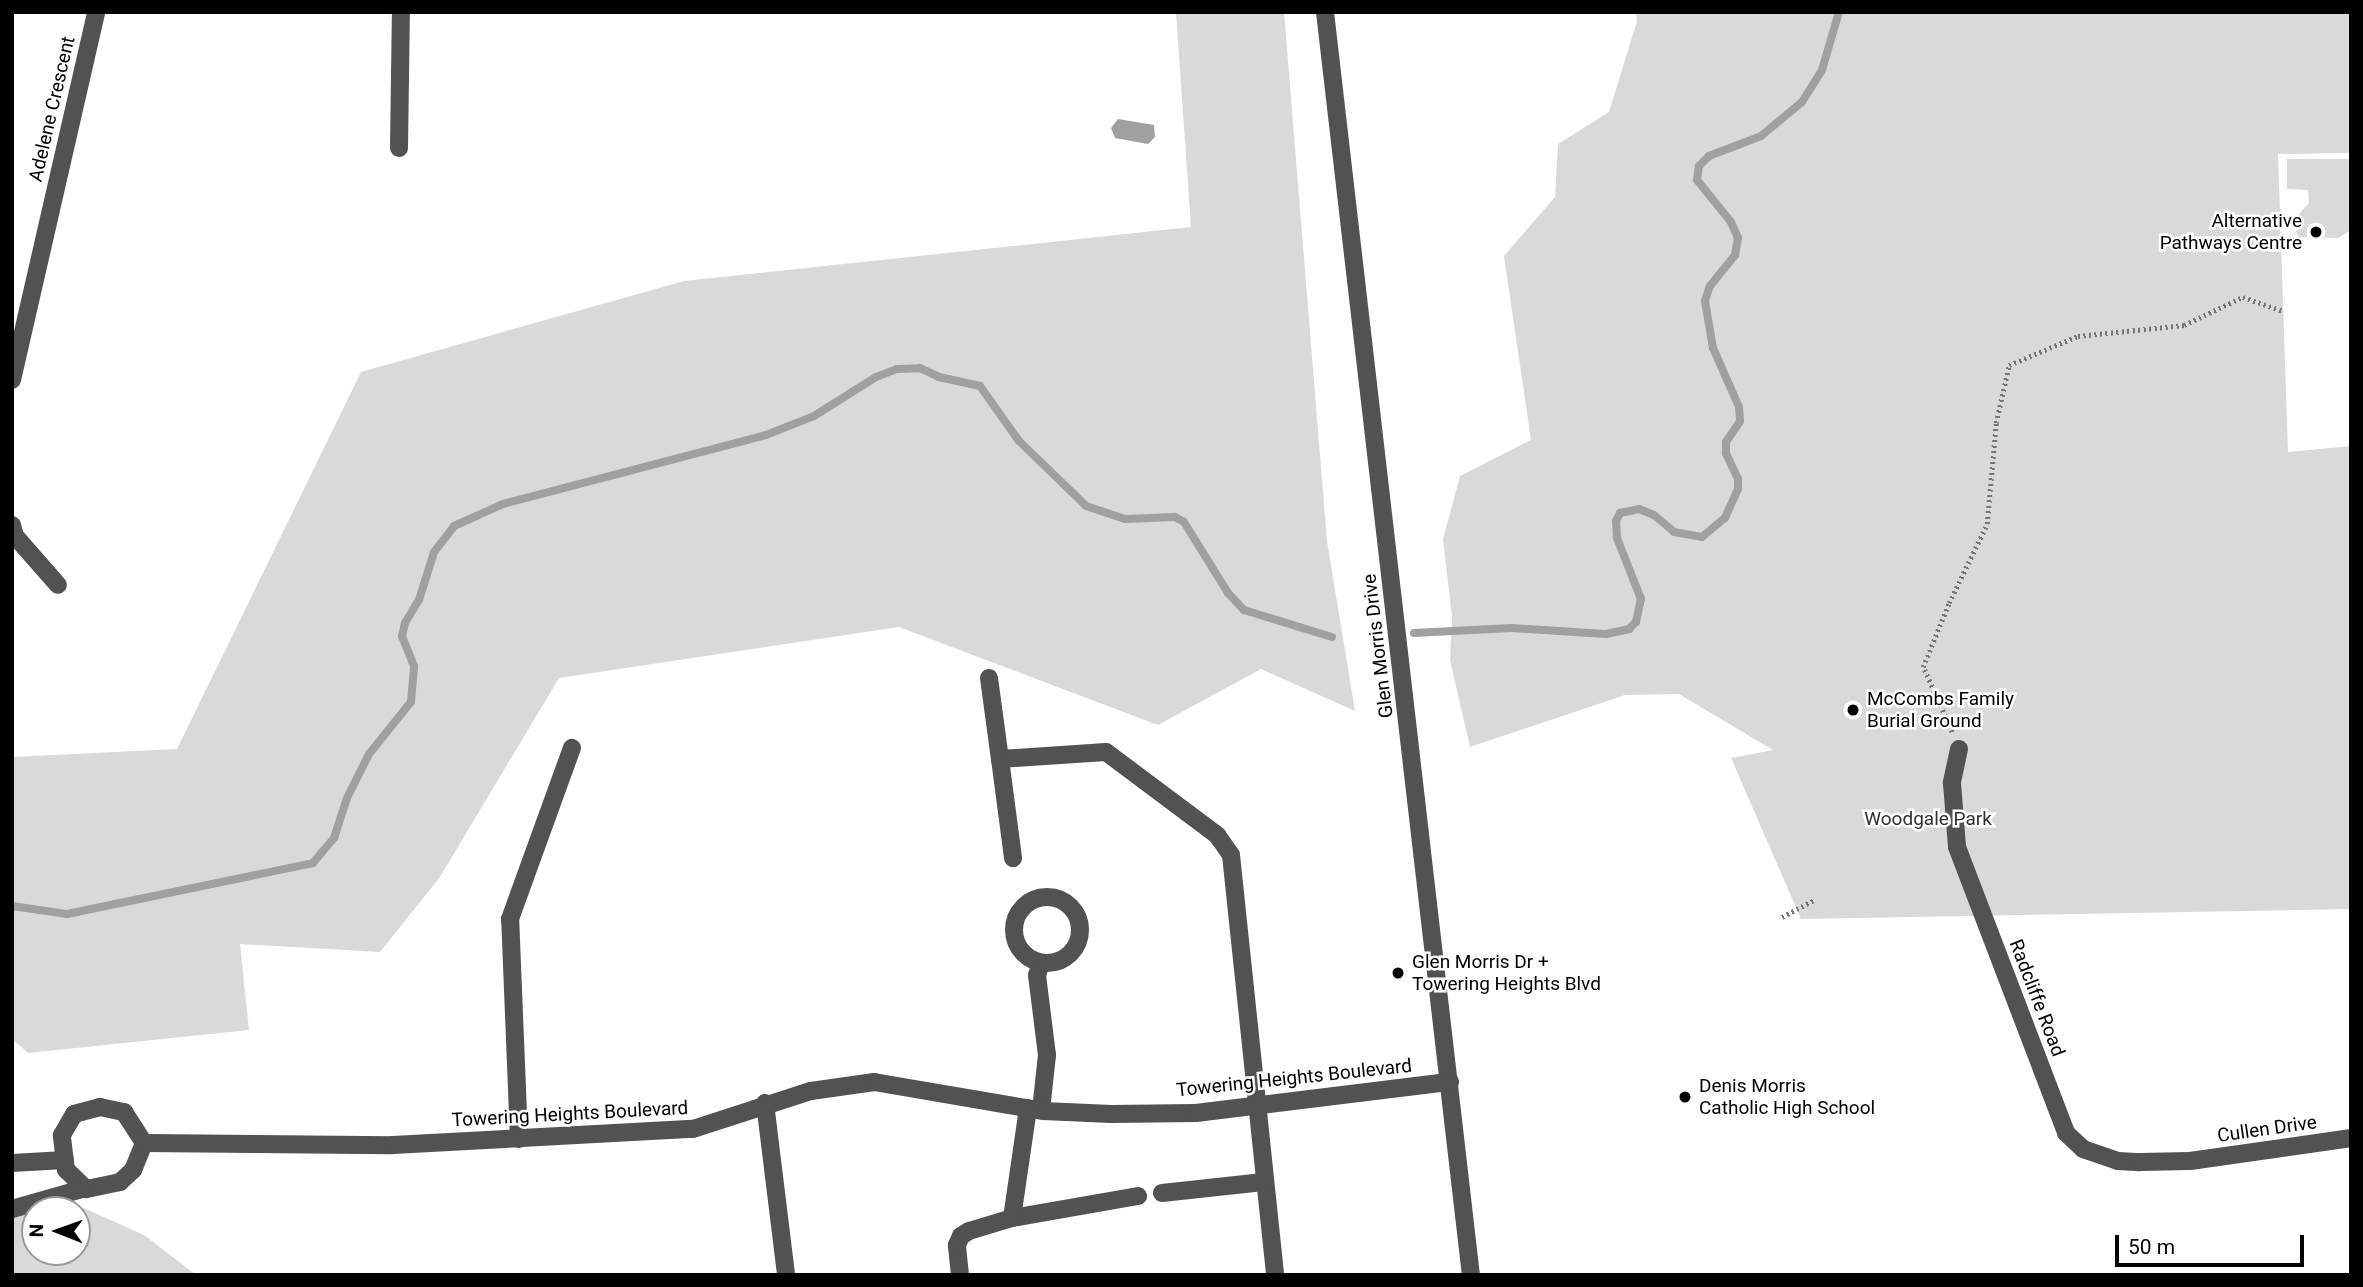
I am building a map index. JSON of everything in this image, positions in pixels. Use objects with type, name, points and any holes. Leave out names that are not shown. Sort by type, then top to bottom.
[{"type":"street","name":"Adelene Crescent","points":[[12,380],[96,12]]},
{"type":"street","points":[[399,148],[401,12]]},
{"type":"street","name":"Glen Morris Drive","points":[[1325,12],[1471,1275]]},
{"type":"street","points":[[12,525],[15,536],[58,585]]},
{"type":"street","points":[[989,678],[1013,858]]},
{"type":"street","points":[[519,1139],[510,919],[572,748]]},
{"type":"street","name":"Radcliffe Road","points":[[1959,749],[1952,783],[1957,847],[2066,1133],[2083,1149],[2118,1161],[2190,1161]]},
{"type":"street","points":[[1000,759],[1105,752],[1217,835],[1231,855],[1263,1182],[1275,1275]]},
{"type":"street","points":[[1012,1217],[1047,1055],[1037,975],[1041,963]]},
{"type":"street","name":"Towering Heights Boulevard","points":[[144,1143],[393,1145],[693,1129],[765,1103],[811,1091],[874,1082],[1034,1109],[1196,1113],[1450,1082]]},
{"type":"street","points":[[765,1103],[786,1275]]},
{"type":"street","points":[[12,1209],[85,1188],[120,1182],[133,1170],[144,1143],[124,1112],[100,1107],[74,1114],[62,1135],[66,1170],[85,1188]]},
{"type":"street","name":"Cullen Drive","points":[[2190,1161],[2351,1138]]},
{"type":"street","points":[[12,1163],[65,1160]]},
{"type":"street","points":[[1162,1193],[1263,1182]]},
{"type":"street","points":[[960,1275],[957,1245],[961,1236],[969,1231],[1012,1217],[1138,1196]]},
{"type":"path","points":[[1959,749],[1923,667],[1949,603],[1987,524],[1996,423],[2009,365],[2078,337],[2184,326],[2243,297],[2283,311]]},
{"type":"path","points":[[1782,917],[1816,899]]},
{"type":"green space","points":[[1176,12],[1284,12],[1327,541],[1355,711],[1261,669],[1158,725],[899,627],[559,678],[440,877],[380,952],[240,944],[249,1030],[28,1053],[12,1039],[12,757],[177,749],[361,372],[684,281],[1191,227]]},
{"type":"green space","name":"Woodgale Park","points":[[1636,12],[2351,12],[2351,153],[2278,154],[2288,452],[2351,446],[2351,909],[1801,919],[1731,758],[1773,750],[1679,694],[1625,695],[1470,747],[1450,660],[1452,617],[1443,539],[1460,476],[1531,440],[1504,256],[1555,197],[1558,144],[1609,112],[1637,21]]},
{"type":"green space","points":[[2287,159],[2351,159],[2351,230],[2338,238],[2298,237],[2295,227],[2299,214],[2309,203],[2308,190],[2287,189]]},
{"type":"green space","points":[[21,1205],[21,1266],[91,1266],[91,1211],[144,1235],[196,1275],[12,1275],[12,1207]]},
{"type":"shaded area","points":[[1118,119],[1154,125],[1155,137],[1148,144],[1115,138],[1111,128]]},
{"type":"waterway","points":[[1414,633],[1512,628],[1606,634],[1629,629],[1636,622],[1641,599],[1617,538],[1616,521],[1620,513],[1639,509],[1654,515],[1674,532],[1702,537],[1725,518],[1738,489],[1738,479],[1726,453],[1726,442],[1740,421],[1739,407],[1713,348],[1705,301],[1710,286],[1735,255],[1738,238],[1731,222],[1697,180],[1699,166],[1709,156],[1761,136],[1802,102],[1822,70],[1839,12]]},
{"type":"waterway","points":[[12,906],[67,914],[313,863],[334,838],[347,798],[369,754],[411,702],[414,666],[402,636],[405,623],[419,600],[434,552],[454,526],[503,504],[766,435],[814,416],[876,377],[897,369],[920,368],[939,377],[980,386],[1019,441],[1086,506],[1125,519],[1175,517],[1184,522],[1228,593],[1244,610],[1332,637]]},
{"type":"place","name":"Alternative Pathways Centre","points":[[2316,232]]},
{"type":"place","name":"McCombs Family Burial Ground","points":[[1853,710]]},
{"type":"place","name":"Glen Morris Dr + Towering Heights Blvd","points":[[1398,973]]},
{"type":"place","name":"Denis Morris Catholic High School","points":[[1685,1097]]}]
